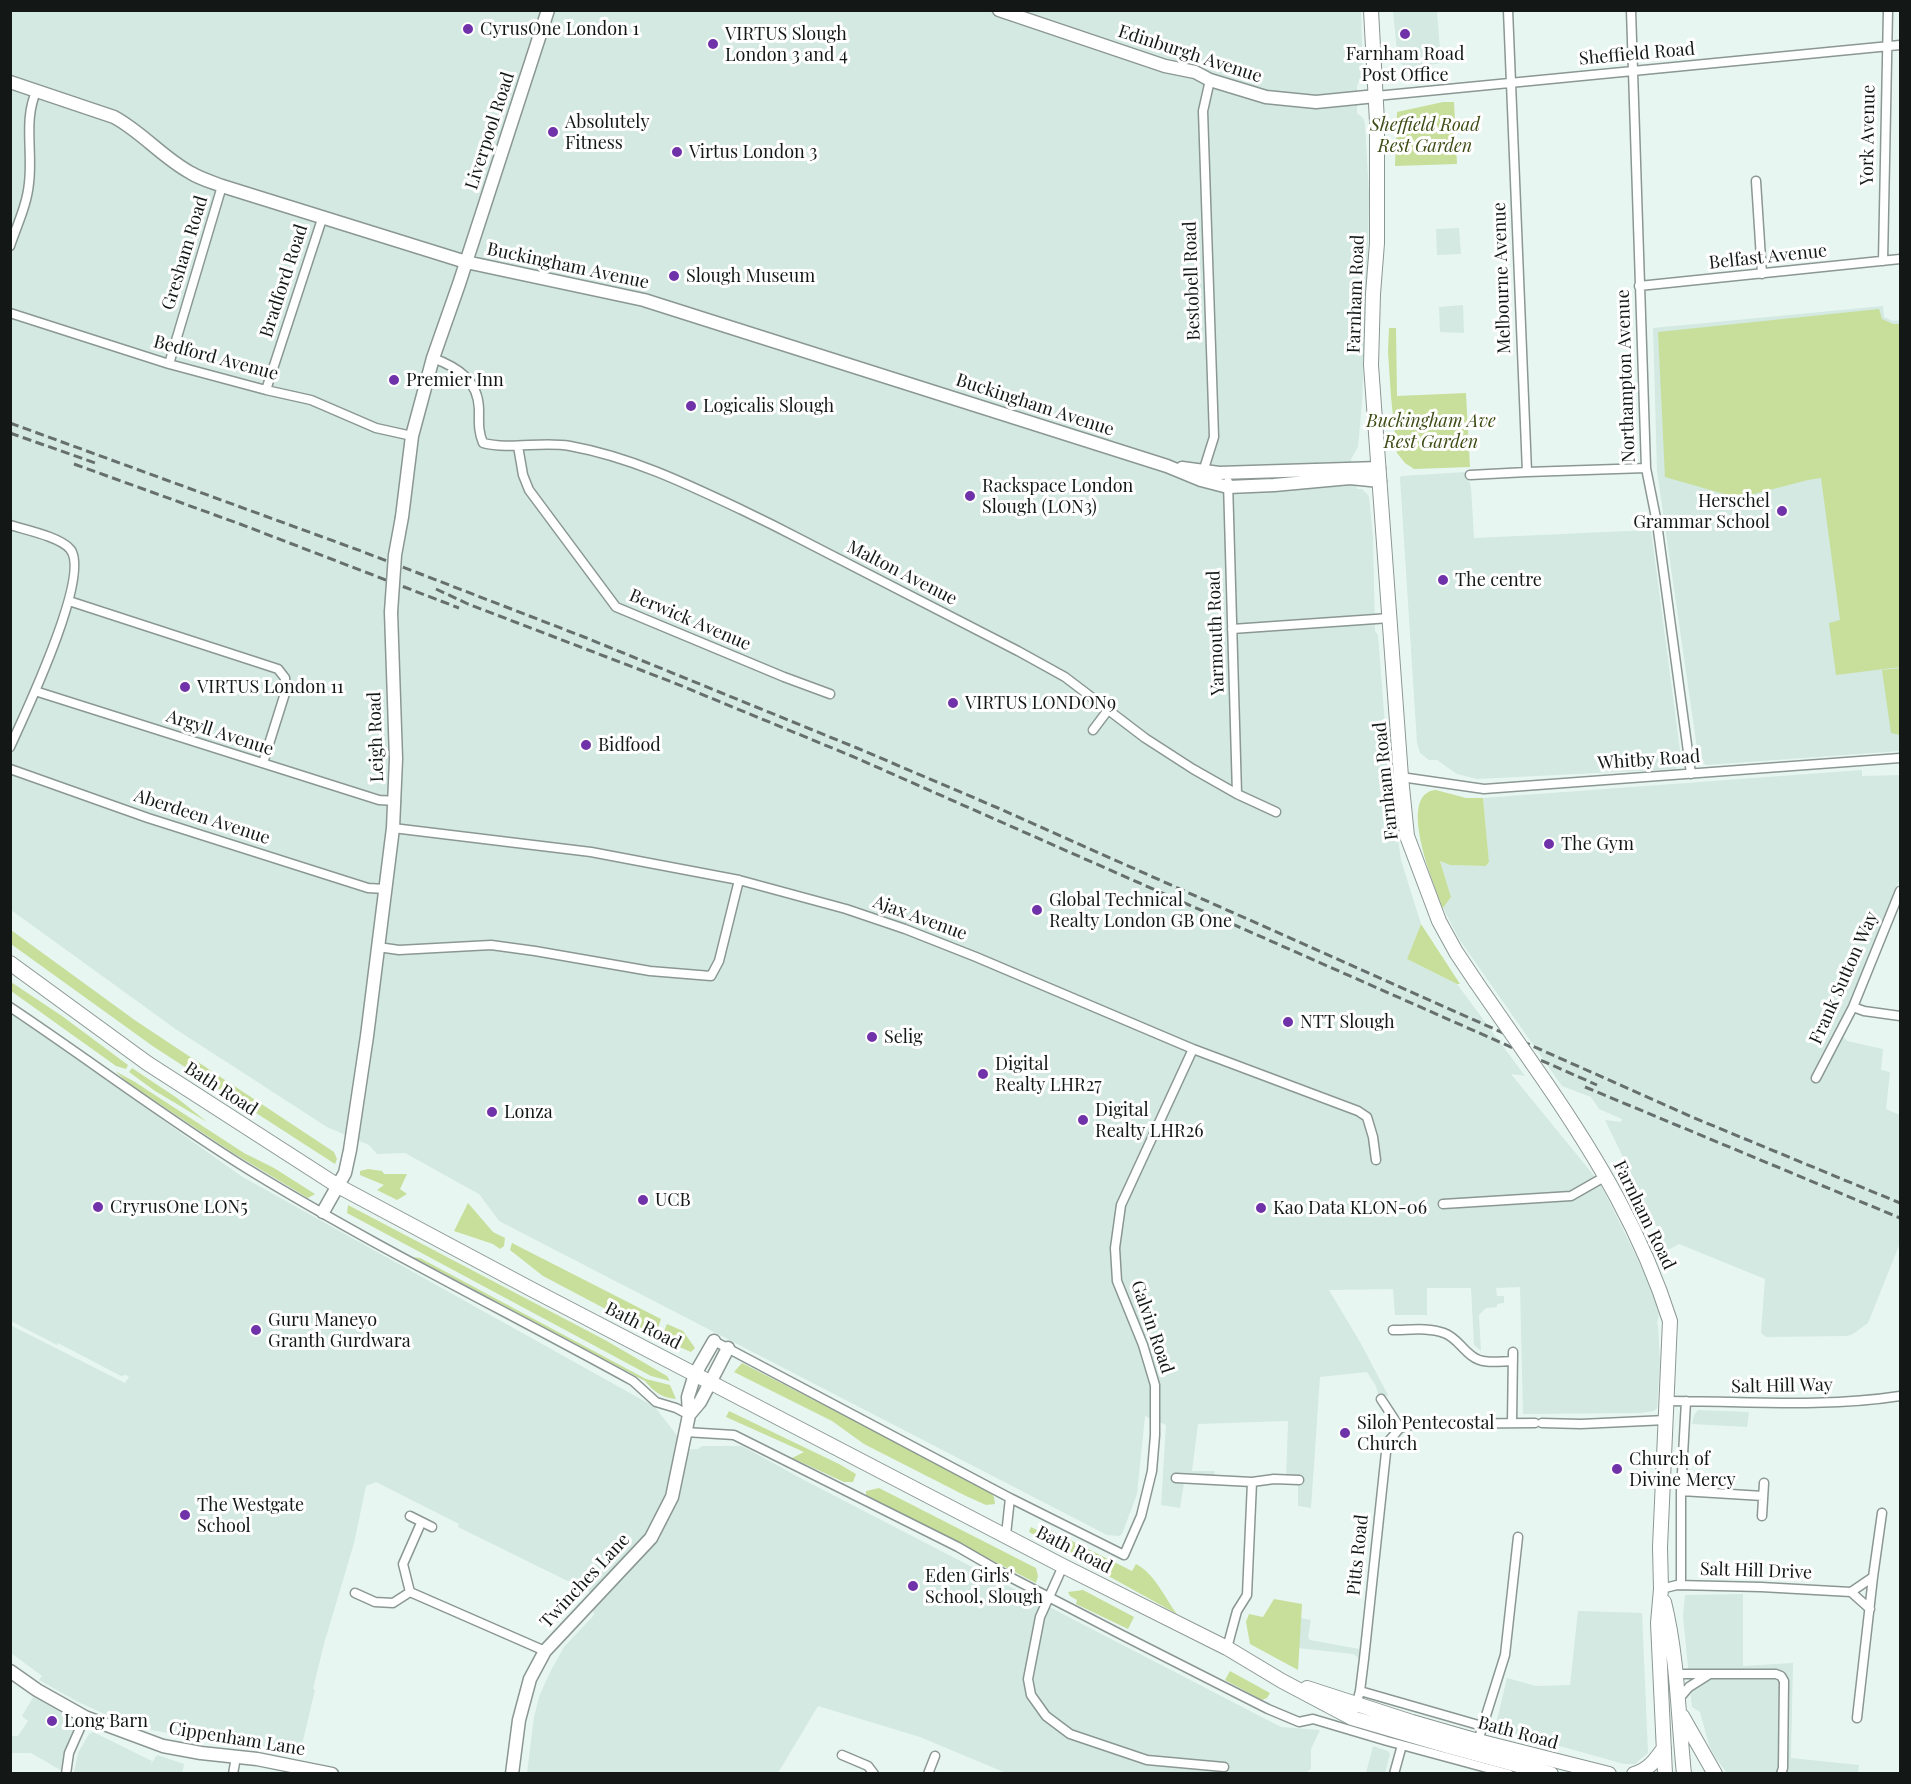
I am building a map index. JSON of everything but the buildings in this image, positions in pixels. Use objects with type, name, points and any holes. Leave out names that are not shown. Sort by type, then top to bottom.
[{"type":"main road","name":"Farnham Road","points":[[1371,10],[1376,96],[1377,243],[1371,365],[1407,836],[1439,921],[1456,952],[1594,1154],[1606,1176],[1642,1245],[1670,1321],[1658,1623],[1665,1773]]},
{"type":"main road","name":"Bath Road","points":[[10,963],[147,1063],[338,1186],[1063,1566],[1227,1648],[1282,1681],[1478,1741],[1609,1773]]},
{"type":"main road","name":"Farnham Road","points":[[1661,1589],[1676,1674],[1684,1773]]},
{"type":"main road","name":"Bath Road","points":[[1356,1704],[1448,1746],[1544,1772]]},
{"type":"main road","points":[[1679,1706],[1715,1773]]},
{"type":"main road","points":[[1634,1773],[1646,1769],[1664,1748]]},
{"type":"street","name":"Liverpool Road","points":[[466,262],[548,10]]},
{"type":"street","name":"Edinburgh Avenue","points":[[999,10],[1165,66],[1195,72],[1210,80],[1266,97],[1316,102],[1376,96]]},
{"type":"street","name":"Melbourne Avenue","points":[[1508,10],[1527,471]]},
{"type":"street","name":"Northampton Avenue","points":[[1631,10],[1646,468],[1657,523],[1691,774]]},
{"type":"street","name":"York Avenue","points":[[1882,261],[1888,10]]},
{"type":"street","name":"Sheffield Road","points":[[1376,96],[1900,45]]},
{"type":"street","name":"Bestobell Road","points":[[1202,475],[1214,437],[1203,111],[1210,80]]},
{"type":"street","name":"Buckingham Avenue","points":[[10,82],[114,117],[128,124],[192,174],[222,186],[466,262],[644,300],[1167,466],[1202,475],[1228,487],[1379,475]]},
{"type":"street","points":[[10,246],[25,206],[30,182],[30,114],[37,90]]},
{"type":"street","points":[[1756,182],[1762,274]]},
{"type":"street","name":"Gresham Road","points":[[169,364],[222,186]]},
{"type":"street","name":"Bradford Road","points":[[266,390],[323,216]]},
{"type":"street","name":"Belfast Avenue","points":[[1640,286],[1900,259]]},
{"type":"street","name":"Leigh Road","points":[[323,1212],[345,1173],[352,1142],[393,828],[396,801],[396,759],[391,612],[395,555],[412,436],[434,358],[466,262]]},
{"type":"street","name":"Bedford Avenue","points":[[10,313],[169,364],[311,400],[376,428],[412,436]]},
{"type":"street","name":"Malton Avenue","points":[[434,358],[451,365],[469,380],[478,406],[478,433],[483,443],[496,446],[568,446],[618,457],[682,482],[773,524],[1065,677],[1145,738],[1193,769],[1237,794],[1276,812]]},
{"type":"street","name":"Berwick Avenue","points":[[518,446],[529,490],[616,607],[830,694]]},
{"type":"street","points":[[1470,476],[1527,471],[1646,468]]},
{"type":"street","name":"Buckingham Avenue","points":[[1202,475],[1227,472],[1379,475]]},
{"type":"street","name":"Yarmouth Road","points":[[1227,472],[1237,794]]},
{"type":"street","points":[[10,525],[64,543],[72,550],[76,564],[69,601],[35,691],[10,747]]},
{"type":"street","points":[[69,601],[278,669],[285,678],[286,690],[263,764]]},
{"type":"street","points":[[1232,628],[1390,618]]},
{"type":"street","name":"Argyll Avenue","points":[[35,691],[379,800],[396,801]]},
{"type":"street","points":[[1093,730],[1108,710]]},
{"type":"street","name":"Whitby Road","points":[[1401,777],[1484,789],[1900,758]]},
{"type":"street","name":"Aberdeen Avenue","points":[[10,769],[148,818],[368,888],[385,890]]},
{"type":"street","name":"Ajax Avenue","points":[[393,828],[591,852],[739,880],[846,909],[976,957],[1193,1049],[1358,1111],[1366,1117],[1373,1137],[1376,1160]]},
{"type":"street","points":[[378,948],[399,950],[491,945],[650,971],[711,976],[719,961],[739,880]]},
{"type":"street","name":"Frank Sutton Way","points":[[1816,1078],[1853,1007],[1900,891]]},
{"type":"street","points":[[10,1007],[195,1136],[257,1175],[396,1253],[631,1379],[656,1402],[689,1415]]},
{"type":"street","points":[[1853,1007],[1864,1011],[1900,1016]]},
{"type":"street","name":"Galvin Road","points":[[1010,1498],[1124,1555],[1141,1516],[1152,1471],[1155,1385],[1143,1345],[1117,1281],[1115,1248],[1117,1227],[1121,1205],[1193,1049]]},
{"type":"street","points":[[1443,1204],[1462,1208],[1571,1196],[1606,1176]]},
{"type":"street","points":[[1393,1330],[1426,1329],[1443,1332],[1455,1339],[1473,1358],[1485,1362],[1513,1357],[1512,1423]]},
{"type":"street","points":[[714,1341],[1010,1498],[1006,1535]]},
{"type":"street","name":"Twinches Lane","points":[[512,1773],[519,1720],[530,1679],[545,1651],[651,1538],[672,1497],[689,1415],[688,1397],[695,1374],[714,1341]]},
{"type":"street","name":"Twinches Lane","points":[[689,1415],[711,1382],[728,1348]]},
{"type":"street","name":"Salt Hill Way","points":[[1667,1401],[1753,1404],[1861,1401],[1899,1395]]},
{"type":"street","points":[[1381,1399],[1400,1428],[1415,1424],[1581,1424],[1666,1420]]},
{"type":"street","points":[[1682,1585],[1680,1491],[1686,1401]]},
{"type":"street","name":"Pitts Road","points":[[1356,1704],[1387,1443],[1400,1428]]},
{"type":"street","points":[[685,1432],[734,1435],[958,1547],[1049,1597],[1268,1709],[1299,1722],[1314,1719],[1509,1773]]},
{"type":"street","points":[[1176,1478],[1252,1482],[1274,1479],[1299,1480]]},
{"type":"street","points":[[1227,1648],[1237,1611],[1246,1595],[1252,1482]]},
{"type":"street","points":[[1762,1516],[1764,1483]]},
{"type":"street","points":[[1680,1491],[1763,1496]]},
{"type":"street","points":[[1857,1718],[1882,1513]]},
{"type":"street","points":[[410,1516],[432,1527]]},
{"type":"street","points":[[410,1592],[403,1564],[421,1523]]},
{"type":"street","points":[[1478,1741],[1505,1655],[1518,1537]]},
{"type":"street","points":[[1063,1566],[1040,1617],[1028,1679],[1031,1695],[1046,1716],[1070,1734],[1146,1760],[1224,1767]]},
{"type":"street","points":[[1870,1609],[1851,1592],[1873,1577]]},
{"type":"street","name":"Salt Hill Drive","points":[[1661,1589],[1682,1585],[1851,1592]]},
{"type":"street","points":[[410,1592],[545,1651]]},
{"type":"street","points":[[355,1593],[375,1602],[393,1603],[410,1592]]},
{"type":"street","name":"Cippenham Lane","points":[[10,1671],[37,1690],[86,1717],[163,1746],[332,1773]]},
{"type":"street","points":[[1679,1706],[1689,1687],[1711,1673]]},
{"type":"street","points":[[1676,1674],[1776,1674],[1781,1676],[1784,1681],[1783,1768],[1781,1773]]},
{"type":"street","points":[[1356,1704],[1482,1726]]},
{"type":"street","points":[[66,1773],[69,1753],[86,1717]]},
{"type":"street","points":[[1394,1773],[1402,1745]]},
{"type":"street","points":[[842,1755],[868,1766],[874,1773]]},
{"type":"street","points":[[233,1773],[236,1756]]},
{"type":"street","points":[[928,1773],[935,1756]]},
{"type":"shaded area","points":[[11,11],[1361,11],[1363,77],[1357,85],[1357,113],[1363,118],[1365,124],[1369,194],[1368,258],[1362,403],[1358,447],[1351,459],[1357,489],[1362,489],[1369,496],[1373,537],[1375,631],[1378,635],[1395,818],[1401,860],[1421,924],[1407,959],[1457,984],[1525,1076],[1511,1074],[1600,1183],[1648,1280],[1659,1313],[1657,1324],[1660,1362],[1657,1408],[1654,1411],[1641,1413],[1523,1414],[1520,1287],[1496,1288],[1497,1296],[1504,1296],[1504,1303],[1497,1304],[1497,1307],[1486,1308],[1479,1315],[1481,1351],[1474,1345],[1471,1288],[1427,1288],[1427,1315],[1395,1315],[1393,1289],[1329,1290],[1388,1395],[1379,1399],[1376,1386],[1367,1372],[1320,1377],[1311,1508],[1298,1506],[1298,1483],[1286,1483],[1288,1421],[1198,1424],[1192,1471],[1215,1471],[1211,1483],[1184,1483],[1180,1508],[1161,1505],[1166,1425],[1145,1416],[1137,1494],[1122,1534],[1107,1535],[499,1221],[479,1194],[405,1153],[377,1154],[369,1145],[327,1127],[177,1030],[11,910]]},
{"type":"shaded area","points":[[1393,11],[1437,11],[1441,63],[1407,69],[1398,61]]},
{"type":"shaded area","points":[[1459,228],[1461,254],[1437,255],[1436,229]]},
{"type":"shaded area","points":[[1463,305],[1464,333],[1440,332],[1439,307]]},
{"type":"shaded area","name":"Herschel Grammar School","points":[[1883,306],[1884,317],[1893,321],[1900,320],[1900,751],[1707,765],[1699,762],[1657,471],[1653,328]]},
{"type":"shaded area","points":[[1466,472],[1471,487],[1474,538],[1651,530],[1681,758],[1676,769],[1477,779],[1457,774],[1437,760],[1429,760],[1420,753],[1417,743],[1400,478],[1401,476]]},
{"type":"shaded area","points":[[1862,770],[1862,776],[1900,775],[1900,878],[1861,979],[1836,1029],[1847,1041],[1883,1049],[1881,1070],[1890,1072],[1886,1109],[1900,1115],[1900,1243],[1868,1323],[1853,1334],[1766,1337],[1761,1333],[1765,1279],[1679,1244],[1668,1250],[1605,1120],[1621,1122],[1622,1119],[1599,1109],[1591,1097],[1562,1086],[1459,939],[1443,908],[1451,897],[1440,861],[1450,865],[1486,866],[1489,863],[1483,798]]},
{"type":"shaded area","points":[[11,1012],[241,1176],[655,1407],[678,1437],[678,1450],[698,1449],[702,1446],[742,1446],[1281,1727],[1320,1730],[1311,1749],[1311,1769],[1303,1774],[1006,1773],[920,1737],[818,1706],[778,1773],[527,1773],[534,1717],[539,1697],[564,1647],[594,1615],[590,1592],[458,1527],[459,1524],[376,1482],[366,1486],[354,1543],[324,1644],[300,1753],[208,1741],[152,1730],[109,1716],[39,1680],[42,1676],[11,1653],[10,1325],[125,1383],[129,1377],[121,1376],[11,1321]]},
{"type":"shaded area","points":[[1698,1410],[1749,1412],[1747,1427],[1692,1424]]},
{"type":"shaded area","points":[[1743,1594],[1743,1666],[1793,1663],[1791,1758],[1859,1765],[1858,1773],[1727,1773],[1715,1757],[1709,1745],[1700,1712],[1692,1707],[1683,1616],[1685,1595]]},
{"type":"shaded area","points":[[1578,1611],[1642,1613],[1648,1753],[1635,1764],[1624,1764],[1495,1728],[1507,1678],[1536,1686],[1570,1685]]},
{"type":"shaded area","points":[[1301,1618],[1311,1620],[1308,1637],[1310,1640],[1359,1649],[1359,1658],[1353,1654],[1298,1648]]},
{"type":"shaded area","points":[[34,1696],[79,1723],[62,1771],[31,1753],[11,1753],[11,1736],[18,1736],[28,1721],[22,1716]]},
{"type":"shaded area","points":[[93,1732],[152,1761],[149,1767],[157,1755],[184,1764],[183,1770],[180,1774],[74,1773],[78,1753],[89,1734]]},
{"type":"shaded area","points":[[1373,1746],[1388,1751],[1390,1754],[1385,1773],[1366,1773]]},
{"type":"green space","name":"Sheffield Road Rest Garden","points":[[1443,102],[1454,102],[1457,164],[1395,166],[1397,112]]},
{"type":"green space","points":[[1879,309],[1882,319],[1893,324],[1900,324],[1900,667],[1836,675],[1829,623],[1840,620],[1821,478],[1738,498],[1665,477],[1658,332]]},
{"type":"green space","name":"Buckingham Ave Rest Garden","points":[[1389,328],[1396,328],[1397,396],[1466,393],[1470,467],[1414,469],[1397,453],[1388,352]]},
{"type":"green space","points":[[1900,668],[1900,735],[1891,733],[1882,670]]},
{"type":"green space","points":[[1436,790],[1466,798],[1483,798],[1489,862],[1486,866],[1450,865],[1440,861],[1451,897],[1443,908],[1426,863],[1418,823],[1419,807],[1424,795]]},
{"type":"green space","points":[[1421,924],[1460,984],[1407,959]]},
{"type":"green space","points":[[11,930],[136,1021],[334,1152],[337,1159],[335,1164],[154,1047],[11,944]]},
{"type":"green space","points":[[11,982],[128,1065],[126,1069],[116,1066],[11,991]]},
{"type":"green space","points":[[132,1068],[177,1098],[207,1122],[155,1091],[129,1072]]},
{"type":"green space","points":[[115,1071],[244,1153],[274,1168],[315,1194],[308,1198],[233,1153],[128,1083]]},
{"type":"green space","points":[[368,1169],[382,1171],[384,1174],[407,1174],[400,1189],[407,1194],[397,1200],[377,1190],[384,1185],[360,1175],[360,1171]]},
{"type":"green space","points":[[468,1203],[493,1232],[505,1238],[504,1246],[500,1249],[493,1244],[454,1231]]},
{"type":"green space","points":[[348,1205],[605,1340],[667,1376],[670,1381],[651,1376],[347,1213]]},
{"type":"green space","points":[[512,1243],[661,1319],[658,1328],[651,1333],[543,1276],[510,1250]]},
{"type":"green space","points":[[413,1257],[420,1258],[646,1379],[670,1385],[676,1399],[662,1396],[645,1381]]},
{"type":"green space","points":[[667,1324],[683,1331],[695,1348],[691,1352],[661,1339]]},
{"type":"green space","points":[[742,1363],[989,1490],[994,1497],[995,1504],[986,1505],[966,1496],[864,1444],[832,1421],[734,1372]]},
{"type":"green space","points":[[729,1411],[839,1464],[856,1474],[853,1482],[844,1482],[792,1458],[804,1452],[726,1417]]},
{"type":"green space","points":[[879,1488],[1036,1568],[1038,1576],[1036,1583],[866,1495],[866,1491]]},
{"type":"green space","points":[[1031,1527],[1037,1530],[1050,1530],[1132,1571],[1136,1564],[1154,1580],[1177,1614],[1029,1532]]},
{"type":"green space","points":[[1083,1590],[1134,1617],[1128,1629],[1076,1604],[1077,1600],[1068,1592]]},
{"type":"green space","points":[[1274,1599],[1302,1604],[1298,1670],[1250,1644],[1246,1622],[1249,1614],[1263,1617]]},
{"type":"green space","points":[[1230,1671],[1270,1693],[1267,1698],[1262,1700],[1225,1680]]},
{"type":"railway","points":[[10,423],[361,551],[584,637],[857,748],[998,808],[1692,1117],[1900,1203]]},
{"type":"railway","points":[[10,433],[98,464]]},
{"type":"railway","points":[[74,464],[240,524],[459,608]]},
{"type":"railway","points":[[436,589],[468,604],[672,682],[854,757],[1597,1085]]},
{"type":"railway","points":[[1585,1087],[1900,1218]]},
{"type":"place","name":"CyrusOne London 1","points":[[468,29]]},
{"type":"place","name":"Farnham Road Post Office","points":[[1405,34]]},
{"type":"place","name":"VIRTUS Slough London 3 and 4","points":[[713,44]]},
{"type":"place","name":"Absolutely Fitness","points":[[553,132]]},
{"type":"place","name":"Virtus London 3","points":[[677,152]]},
{"type":"place","name":"Slough Museum","points":[[674,276]]},
{"type":"place","name":"Premier Inn","points":[[394,380]]},
{"type":"place","name":"Logicalis Slough","points":[[691,406]]},
{"type":"place","name":"Rackspace London Slough (LON3)","points":[[970,496]]},
{"type":"place","name":"Herschel Grammar School","points":[[1782,511]]},
{"type":"place","name":"The centre","points":[[1443,580]]},
{"type":"place","name":"VIRTUS London 11","points":[[185,687]]},
{"type":"place","name":"VIRTUS LONDON9","points":[[953,703]]},
{"type":"place","name":"Bidfood","points":[[586,745]]},
{"type":"place","name":"The Gym","points":[[1549,844]]},
{"type":"place","name":"Global Technical Realty London GB One","points":[[1037,910]]},
{"type":"place","name":"NTT Slough","points":[[1288,1022]]},
{"type":"place","name":"Selig","points":[[872,1037]]},
{"type":"place","name":"Digital Realty LHR27","points":[[983,1074]]},
{"type":"place","name":"Lonza","points":[[492,1112]]},
{"type":"place","name":"Digital Realty LHR26","points":[[1083,1120]]},
{"type":"place","name":"UCB","points":[[643,1200]]},
{"type":"place","name":"CryrusOne LON5","points":[[98,1207]]},
{"type":"place","name":"Kao Data KLON-06","points":[[1261,1208]]},
{"type":"place","name":"Guru Maneyo Granth Gurdwara","points":[[256,1330]]},
{"type":"place","name":"Siloh Pentecostal Church","points":[[1345,1433]]},
{"type":"place","name":"Church of Divine Mercy","points":[[1617,1469]]},
{"type":"place","name":"The Westgate School","points":[[185,1515]]},
{"type":"place","name":"Eden Girls' School, Slough","points":[[913,1586]]},
{"type":"place","name":"Long Barn","points":[[52,1721]]}]
